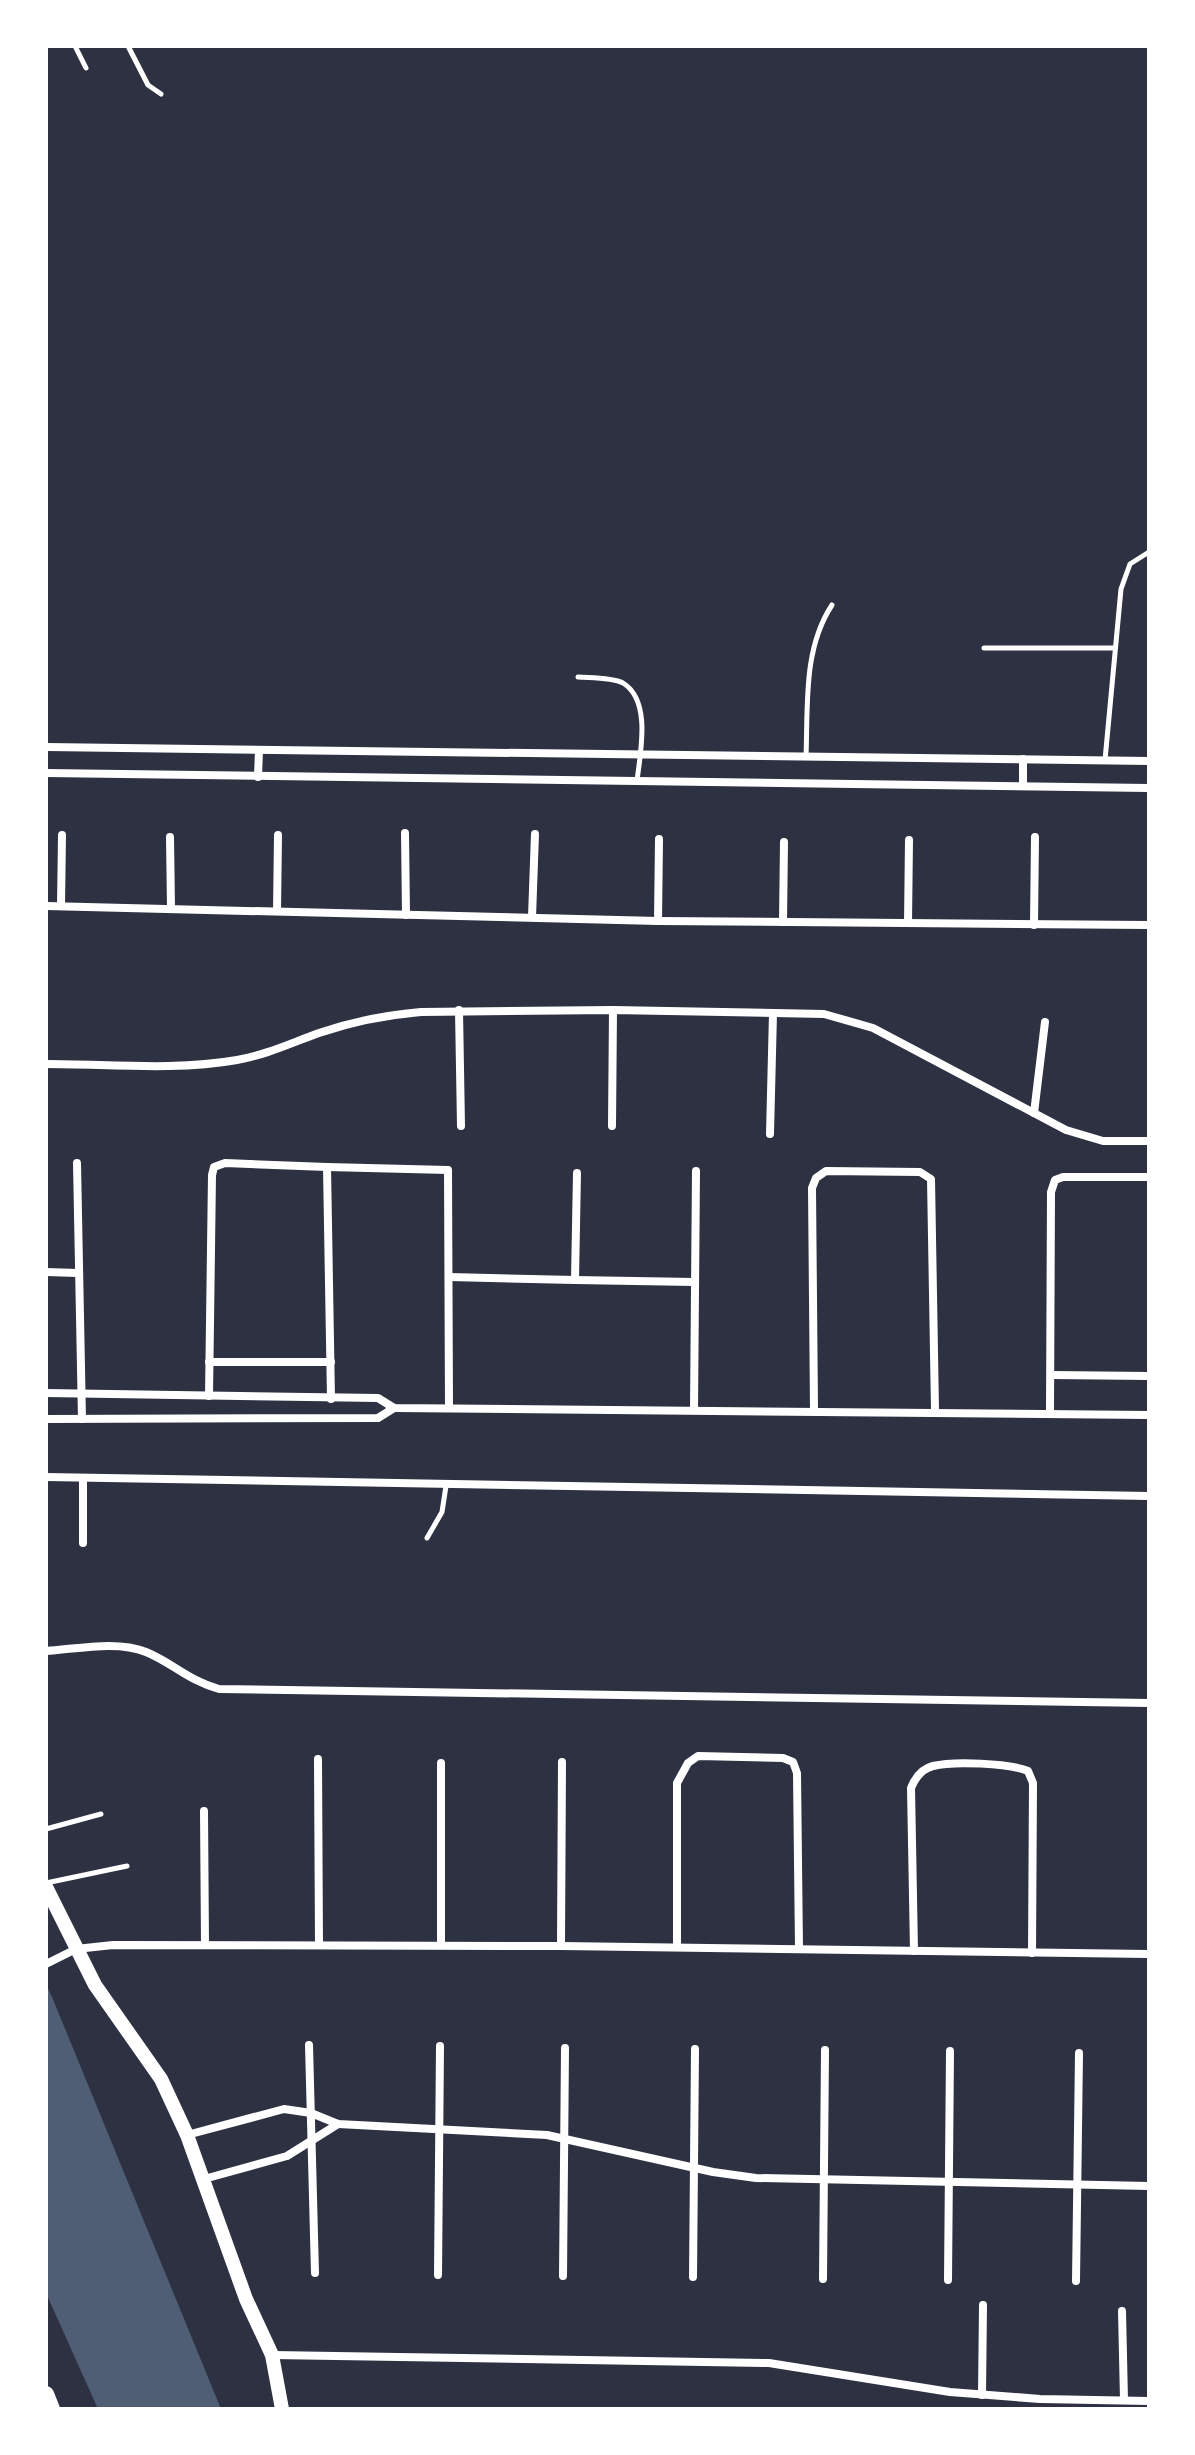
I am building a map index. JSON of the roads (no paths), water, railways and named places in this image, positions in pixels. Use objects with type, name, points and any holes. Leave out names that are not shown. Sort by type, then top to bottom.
[{"type":"main road","points":[[46,2394],[52,2409]]},
{"type":"street","points":[[46,747],[1149,761]]},
{"type":"street","points":[[258,777],[259,750]]},
{"type":"street","points":[[1023,759],[1023,786]]},
{"type":"street","points":[[46,773],[1149,788]]},
{"type":"street","points":[[405,833],[406,915]]},
{"type":"street","points":[[532,917],[535,834]]},
{"type":"street","points":[[61,906],[62,835]]},
{"type":"street","points":[[277,911],[278,835]]},
{"type":"street","points":[[170,837],[171,908]]},
{"type":"street","points":[[1034,925],[1035,837]]},
{"type":"street","points":[[658,921],[659,839]]},
{"type":"street","points":[[908,923],[909,840]]},
{"type":"street","points":[[783,922],[784,842]]},
{"type":"street","points":[[46,906],[658,921],[1149,925]]},
{"type":"street","points":[[459,1010],[461,1126]]},
{"type":"street","points":[[46,1064],[184,1065],[238,1060],[391,1014],[459,1010],[824,1014],[873,1028],[1066,1130],[1103,1141],[1149,1141]]},
{"type":"street","points":[[612,1126],[613,1010]]},
{"type":"street","points":[[770,1134],[773,1013]]},
{"type":"street","points":[[1034,1113],[1045,1022]]},
{"type":"street","points":[[77,1163],[82,1419]]},
{"type":"street","points":[[209,1396],[214,1167],[225,1163],[448,1170],[449,1408]]},
{"type":"street","points":[[327,1167],[331,1399]]},
{"type":"street","points":[[694,1410],[696,1171]]},
{"type":"street","points":[[814,1409],[812,1188],[816,1178],[826,1171],[920,1172],[931,1179],[935,1410]]},
{"type":"street","points":[[575,1280],[577,1173]]},
{"type":"street","points":[[1050,1412],[1051,1192],[1055,1180],[1063,1177],[1149,1177]]},
{"type":"street","points":[[46,1272],[78,1273]]},
{"type":"street","points":[[449,1277],[694,1282]]},
{"type":"street","points":[[209,1362],[331,1362]]},
{"type":"street","points":[[1051,1375],[1149,1376]]},
{"type":"street","points":[[46,1393],[378,1398],[394,1408],[935,1410],[1149,1415]]},
{"type":"street","points":[[46,1419],[378,1418],[394,1408]]},
{"type":"street","points":[[46,1477],[1149,1496]]},
{"type":"street","points":[[83,1478],[83,1543]]},
{"type":"street","points":[[46,1651],[126,1646],[148,1652],[194,1682],[219,1689],[1149,1703]]},
{"type":"street","points":[[677,1947],[677,1783],[688,1763],[698,1756],[783,1758],[793,1762],[797,1773],[799,1949]]},
{"type":"street","points":[[318,1759],[319,1945]]},
{"type":"street","points":[[561,1946],[562,1762]]},
{"type":"street","points":[[441,1763],[441,1945]]},
{"type":"street","points":[[914,1951],[911,1788],[916,1776],[932,1766],[1015,1765],[1028,1771],[1033,1783],[1032,1953]]},
{"type":"street","points":[[204,1811],[205,1945]]},
{"type":"street","points":[[46,1885],[76,1949],[108,2005],[161,2079],[187,2135],[246,2299],[272,2355],[282,2409]]},
{"type":"street","points":[[49,1963],[76,1949],[113,1945],[677,1947],[1149,1954]]},
{"type":"street","points":[[309,2045],[315,2273]]},
{"type":"street","points":[[438,2275],[440,2046]]},
{"type":"street","points":[[563,2276],[565,2048]]},
{"type":"street","points":[[693,2277],[695,2049]]},
{"type":"street","points":[[823,2279],[825,2050]]},
{"type":"street","points":[[948,2280],[950,2051]]},
{"type":"street","points":[[1076,2281],[1079,2053]]},
{"type":"street","points":[[187,2135],[284,2109],[311,2113],[338,2124],[564,2137],[694,2168],[756,2178],[1149,2186]]},
{"type":"street","points":[[204,2179],[287,2156],[312,2144],[338,2124]]},
{"type":"street","points":[[982,2395],[983,2305]]},
{"type":"street","points":[[1122,2311],[1124,2400]]},
{"type":"street","points":[[272,2355],[769,2363],[898,2387],[982,2395],[1149,2401]]},
{"type":"lane","points":[[75,46],[86,68]]},
{"type":"lane","points":[[128,46],[148,85],[161,94]]},
{"type":"lane","points":[[1105,760],[1121,589],[1130,564],[1149,552]]},
{"type":"lane","points":[[806,757],[813,646],[820,623],[832,605]]},
{"type":"lane","points":[[984,648],[1114,648]]},
{"type":"lane","points":[[578,677],[622,682],[633,693],[640,708],[637,781]]},
{"type":"lane","points":[[427,1538],[442,1512],[446,1486]]},
{"type":"lane","points":[[46,1829],[101,1814]]},
{"type":"lane","points":[[46,1885],[127,1866]]},
{"type":"water","points":[[46,1984],[221,2409],[98,2409],[46,2293]]}]
